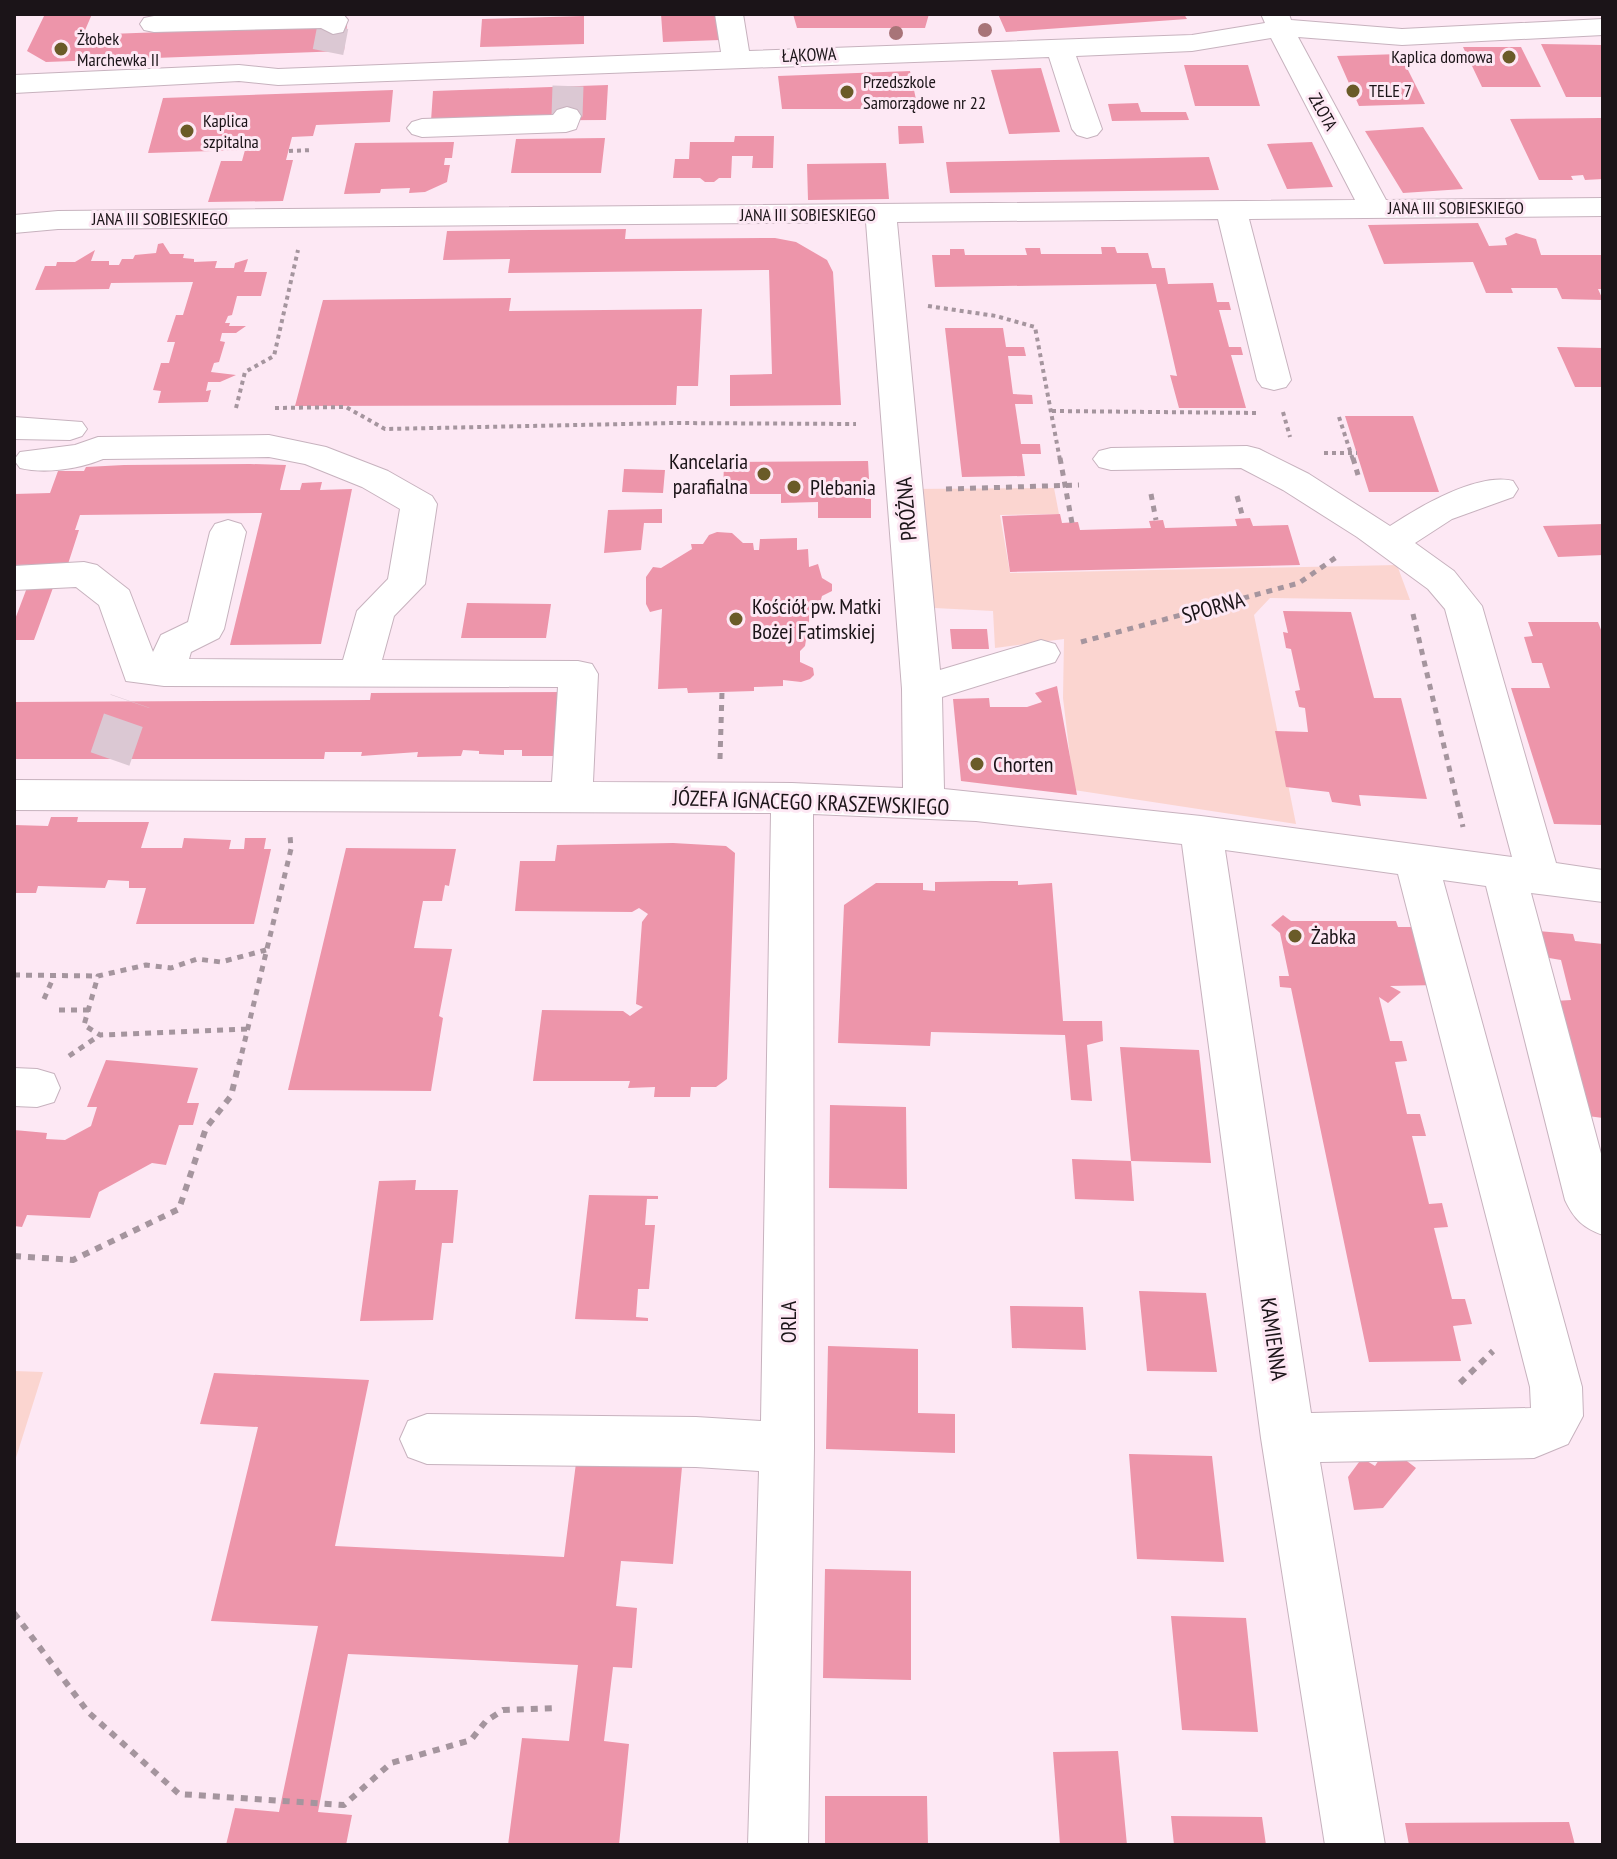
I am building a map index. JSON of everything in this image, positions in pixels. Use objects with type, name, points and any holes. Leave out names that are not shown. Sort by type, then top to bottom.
[{"type":"street","points":[[729,14],[736,58]]},
{"type":"street","points":[[154,24],[334,20],[328,51]]},
{"type":"street","name":"ŁĄKOWA","points":[[14,84],[239,73],[278,77],[328,51],[568,76],[736,58],[1192,43],[1279,21],[1402,37],[1603,27]]},
{"type":"street","name":"ZŁOTA","points":[[1279,21],[1291,55],[1375,208]]},
{"type":"street","points":[[1059,46],[1087,129]]},
{"type":"street","points":[[422,128],[566,123],[567,116]]},
{"type":"street","name":"JANA III SOBIESKIEGO","points":[[21,223],[306,217],[1603,207]]},
{"type":"street","points":[[1231,210],[1274,380]]},
{"type":"street","name":"PRÓŻNA","points":[[881,214],[922,689],[924,804]]},
{"type":"street","points":[[14,428],[70,429]]},
{"type":"street","points":[[32,460],[81,455],[98,448],[269,446],[314,455],[351,469],[419,504],[406,584],[376,611],[358,675]]},
{"type":"street","points":[[1111,459],[1247,457],[1296,482],[1380,536],[1441,580],[1463,606],[1505,873],[1589,1200],[1603,1214]]},
{"type":"street","points":[[1380,536],[1500,489]]},
{"type":"street","points":[[145,682],[175,644],[205,629],[228,532]]},
{"type":"street","points":[[14,578],[84,574],[116,599],[145,682]]},
{"type":"street","points":[[922,689],[1041,653]]},
{"type":"street","points":[[145,682],[358,675],[578,674],[572,797]]},
{"type":"street","name":"JÓZEFA IGNACEGO KRASZEWSKIEGO","points":[[14,795],[792,798],[924,804],[1028,811],[1201,831],[1603,886]]},
{"type":"street","name":"ORLA","points":[[778,1845],[787,1448],[792,798]]},
{"type":"street","name":"KAMIENNA","points":[[1201,831],[1288,1438],[1355,1845]]},
{"type":"street","points":[[1288,1438],[1534,1433],[1548,1430],[1558,1417],[1556,1387],[1416,859]]},
{"type":"street","points":[[427,1439],[696,1442],[787,1448]]},
{"type":"path","points":[[289,151],[312,150]]},
{"type":"path","points":[[236,408],[245,372],[274,356],[306,217]]},
{"type":"path","points":[[888,296],[956,312],[1015,318],[1035,327],[1072,523]]},
{"type":"path","points":[[301,408],[346,407],[385,429],[672,423],[867,424]]},
{"type":"path","points":[[1052,411],[1283,413]]},
{"type":"path","points":[[1233,484],[1243,518]]},
{"type":"path","points":[[1150,485],[1156,520]]},
{"type":"path","name":"SPORNA","points":[[1041,653],[1299,583],[1360,542],[1380,536]]},
{"type":"path","points":[[1410,600],[1505,873]]},
{"type":"path","points":[[720,772],[722,692]]},
{"type":"path","points":[[14,1256],[73,1260],[179,1209],[206,1128],[231,1096],[291,849],[289,828],[272,797]]},
{"type":"path","points":[[14,975],[98,976],[146,965],[171,968],[197,959],[221,962],[266,950]]},
{"type":"path","points":[[44,999],[54,976]]},
{"type":"path","points":[[98,976],[84,1025],[100,1035],[247,1029]]},
{"type":"path","points":[[59,1010],[89,1010]]},
{"type":"path","points":[[14,1615],[88,1712],[179,1794],[344,1805],[391,1763],[471,1740],[486,1721],[503,1710],[558,1708]]},
{"type":"shaded area","points":[[1054,488],[1059,514],[1000,515],[1010,573],[1397,565],[1410,600],[1270,598],[1254,615],[1296,824],[1074,790],[1063,698],[1064,639],[995,648],[993,611],[915,607],[905,489]]},
{"type":"shaded area","points":[[14,1371],[43,1372],[14,1464]]},
{"type":"building","points":[[45,14],[92,14],[83,35],[347,25],[344,51],[46,62],[27,51]]},
{"type":"building","points":[[661,14],[717,14],[720,40],[663,42]]},
{"type":"building","points":[[793,14],[929,14],[925,28],[797,28]]},
{"type":"building","points":[[998,14],[1184,14],[1187,19],[1006,32]]},
{"type":"building","points":[[584,16],[584,44],[480,47],[482,19]]},
{"type":"building","points":[[1541,44],[1603,45],[1603,97],[1566,97]]},
{"type":"building","points":[[1463,47],[1521,47],[1541,87],[1482,87]]},
{"type":"building","points":[[1400,54],[1425,104],[1359,106],[1337,56]]},
{"type":"building","points":[[1184,65],[1248,65],[1260,106],[1195,106]]},
{"type":"building","points":[[1041,68],[1060,132],[1009,134],[991,70]]},
{"type":"building","name":"Przedszkole Samorządowe nr 22","points":[[910,71],[918,109],[782,109],[778,76]]},
{"type":"building","points":[[608,85],[606,120],[431,121],[433,91]]},
{"type":"building","points":[[393,90],[390,122],[316,125],[313,136],[292,137],[286,160],[293,160],[283,201],[208,202],[221,161],[242,161],[245,150],[148,153],[163,98]]},
{"type":"building","points":[[1138,103],[1141,112],[1186,112],[1189,120],[1112,121],[1108,104]]},
{"type":"building","points":[[1601,118],[1603,179],[1585,180],[1583,175],[1571,176],[1573,180],[1539,180],[1510,119]]},
{"type":"building","points":[[898,126],[922,126],[924,143],[899,144]]},
{"type":"building","points":[[1423,127],[1463,189],[1403,193],[1365,131]]},
{"type":"building","points":[[735,136],[774,136],[773,168],[752,168],[753,156],[732,156],[731,178],[705,182],[700,178],[673,178],[675,159],[689,159],[690,142],[734,142]]},
{"type":"building","points":[[605,138],[601,173],[511,173],[516,139]]},
{"type":"building","points":[[454,142],[452,158],[445,158],[444,165],[450,165],[447,182],[425,192],[409,193],[410,188],[344,194],[355,143]]},
{"type":"building","points":[[1312,142],[1333,187],[1287,189],[1267,144]]},
{"type":"building","points":[[1209,157],[1219,190],[950,193],[946,162]]},
{"type":"building","points":[[886,163],[889,199],[808,200],[807,164]]},
{"type":"building","points":[[1478,223],[1489,246],[1507,245],[1505,238],[1516,233],[1536,239],[1541,255],[1603,255],[1603,289],[1598,289],[1603,300],[1562,299],[1557,288],[1511,288],[1513,293],[1486,293],[1473,262],[1384,264],[1368,225]]},
{"type":"building","points":[[626,229],[625,239],[775,238],[796,242],[827,260],[833,272],[841,405],[730,406],[730,375],[772,374],[769,270],[508,273],[510,259],[443,260],[447,231]]},
{"type":"building","points":[[163,243],[170,254],[184,254],[183,258],[194,259],[194,262],[217,261],[215,268],[234,268],[235,263],[248,259],[244,272],[267,272],[261,296],[237,296],[232,315],[225,323],[230,323],[229,326],[246,326],[236,333],[222,333],[220,341],[225,342],[219,362],[214,363],[211,372],[236,375],[220,382],[208,382],[206,391],[211,390],[208,402],[158,403],[161,391],[153,390],[161,363],[169,363],[175,342],[167,342],[176,315],[183,315],[193,282],[111,283],[109,289],[35,290],[45,266],[75,262],[95,250],[91,261],[109,261],[109,265],[119,265],[122,259],[156,253],[158,244]]},
{"type":"building","points":[[1101,247],[1115,247],[1117,253],[1148,253],[1152,268],[1165,268],[1168,284],[1213,283],[1217,302],[1229,302],[1231,310],[1219,310],[1229,347],[1241,347],[1243,355],[1231,355],[1246,408],[1179,408],[1170,375],[1177,376],[1156,284],[935,287],[932,255],[950,255],[950,249],[964,249],[965,255],[1027,255],[1025,248],[1040,248],[1041,254],[1102,254]]},
{"type":"building","points":[[511,298],[509,311],[702,309],[698,386],[677,386],[676,405],[295,406],[323,300]]},
{"type":"building","points":[[945,328],[1003,328],[1006,347],[1024,347],[1026,356],[1008,356],[1013,394],[1032,395],[1033,404],[1015,404],[1021,444],[1040,444],[1041,454],[1022,454],[1025,476],[962,477]]},
{"type":"building","points":[[1557,347],[1603,348],[1603,387],[1575,387]]},
{"type":"building","points":[[1345,416],[1413,416],[1439,492],[1369,492]]},
{"type":"building","name":"Plebania","points":[[868,461],[869,479],[864,479],[865,499],[871,499],[871,518],[818,518],[818,502],[781,503],[781,494],[723,494],[724,462]]},
{"type":"building","points":[[124,465],[286,465],[280,490],[300,490],[302,483],[322,482],[320,490],[352,489],[321,644],[230,645],[262,513],[80,515],[75,530],[79,530],[68,564],[14,565],[14,494],[50,493],[58,471]]},
{"type":"building","points":[[624,469],[665,470],[663,493],[622,492]]},
{"type":"building","points":[[662,509],[662,523],[644,523],[641,550],[604,553],[608,510]]},
{"type":"building","points":[[1060,514],[1062,523],[1078,522],[1080,530],[1151,528],[1149,521],[1163,520],[1165,528],[1237,526],[1235,519],[1250,518],[1253,526],[1288,525],[1300,565],[1010,572],[1002,516]]},
{"type":"building","points":[[1603,524],[1603,555],[1558,557],[1543,526]]},
{"type":"building","name":"Kościół pw. Matki Bożej Fatimskiej","points":[[732,533],[743,543],[753,543],[754,550],[759,550],[760,539],[797,538],[797,550],[808,549],[809,567],[818,564],[822,578],[832,584],[832,591],[822,596],[818,610],[811,609],[805,646],[800,651],[800,662],[813,668],[814,675],[810,679],[801,682],[783,680],[783,686],[754,687],[754,691],[688,693],[687,688],[658,689],[662,609],[650,612],[646,604],[646,577],[653,567],[661,568],[692,549],[691,544],[703,544],[709,535]]},
{"type":"building","points":[[28,585],[54,585],[34,640],[14,640],[14,622]]},
{"type":"building","points":[[467,603],[551,604],[546,638],[461,638]]},
{"type":"building","points":[[1283,611],[1351,612],[1374,698],[1401,698],[1427,799],[1359,795],[1361,806],[1332,802],[1329,792],[1286,787],[1275,731],[1308,732],[1305,708],[1299,707],[1295,691],[1300,690],[1291,649],[1286,648],[1283,632],[1288,633]]},
{"type":"building","points":[[1528,622],[1598,622],[1603,635],[1603,825],[1554,824],[1511,688],[1550,688],[1542,663],[1532,663],[1524,637],[1533,636]]},
{"type":"building","points":[[950,629],[987,629],[989,649],[952,649]]},
{"type":"building","points":[[1057,686],[1077,795],[961,781],[953,699],[989,698],[990,707],[1027,707],[1042,702],[1035,693]]},
{"type":"building","points":[[566,692],[559,756],[522,756],[522,750],[504,750],[504,755],[463,750],[461,756],[417,757],[418,752],[361,756],[362,752],[325,752],[324,759],[14,759],[14,702],[370,700],[371,693]]},
{"type":"building","points":[[51,817],[78,817],[77,822],[149,822],[141,848],[182,848],[184,838],[231,840],[229,849],[244,849],[245,838],[266,838],[264,849],[271,849],[254,924],[136,924],[146,888],[129,888],[129,881],[108,880],[105,888],[38,886],[36,893],[14,893],[14,825],[48,826]]},
{"type":"building","points":[[673,843],[726,846],[735,853],[727,1079],[716,1087],[691,1087],[690,1097],[654,1097],[655,1087],[628,1088],[630,1081],[533,1081],[542,1010],[623,1011],[630,1016],[643,1007],[636,1004],[642,922],[648,914],[639,908],[632,912],[515,911],[520,861],[555,861],[557,845]]},
{"type":"building","points":[[346,848],[456,849],[449,886],[445,885],[442,901],[423,901],[414,948],[452,949],[439,1016],[443,1018],[431,1091],[288,1090]]},
{"type":"building","points":[[1018,881],[1018,885],[1052,883],[1063,1021],[1102,1021],[1103,1041],[1087,1045],[1092,1101],[1071,1100],[1065,1035],[931,1032],[930,1046],[838,1043],[844,905],[876,883],[923,883],[923,890],[935,891],[935,882]]},
{"type":"building","points":[[1283,915],[1291,921],[1396,921],[1398,927],[1420,927],[1437,985],[1390,986],[1401,992],[1388,1003],[1379,997],[1390,1041],[1402,1041],[1407,1061],[1395,1062],[1407,1114],[1420,1114],[1426,1136],[1412,1136],[1429,1204],[1442,1203],[1448,1227],[1434,1228],[1452,1299],[1465,1299],[1472,1324],[1453,1326],[1461,1361],[1369,1362],[1291,988],[1280,987],[1279,976],[1289,976],[1280,933],[1271,925]]},
{"type":"building","points":[[1538,931],[1573,934],[1575,941],[1603,944],[1603,1118],[1580,1115],[1554,1001],[1571,1000],[1561,960],[1543,957]]},
{"type":"building","points":[[1120,1047],[1199,1050],[1211,1163],[1131,1161]]},
{"type":"building","points":[[106,1060],[198,1068],[187,1103],[199,1103],[193,1125],[179,1125],[166,1165],[152,1163],[99,1192],[90,1218],[27,1215],[22,1227],[14,1226],[14,1130],[47,1133],[46,1139],[65,1140],[91,1126],[97,1107],[87,1107]]},
{"type":"building","points":[[830,1105],[906,1107],[907,1189],[829,1188]]},
{"type":"building","points":[[1072,1159],[1131,1161],[1134,1201],[1075,1199]]},
{"type":"building","points":[[416,1180],[415,1190],[458,1190],[453,1243],[442,1243],[433,1320],[360,1321],[379,1181]]},
{"type":"building","points":[[589,1195],[658,1196],[658,1199],[647,1199],[645,1225],[655,1225],[649,1289],[638,1289],[636,1317],[648,1318],[648,1321],[575,1319]]},
{"type":"building","points":[[1139,1291],[1206,1293],[1217,1372],[1147,1371]]},
{"type":"building","points":[[1010,1306],[1083,1307],[1086,1350],[1012,1348]]},
{"type":"building","points":[[828,1346],[918,1349],[918,1413],[955,1414],[955,1453],[826,1449]]},
{"type":"building","points":[[214,1373],[369,1380],[335,1546],[564,1557],[576,1463],[682,1467],[673,1564],[621,1561],[616,1606],[637,1608],[632,1668],[613,1667],[604,1741],[629,1744],[619,1845],[508,1845],[522,1738],[569,1741],[578,1665],[348,1654],[318,1812],[352,1815],[346,1845],[226,1845],[235,1808],[279,1812],[318,1626],[211,1621],[258,1427],[200,1424]]},
{"type":"building","points":[[1129,1454],[1212,1456],[1224,1562],[1137,1559]]},
{"type":"building","points":[[1382,1455],[1399,1455],[1416,1468],[1383,1508],[1354,1510],[1348,1477],[1362,1458],[1375,1466]]},
{"type":"building","points":[[825,1569],[911,1571],[911,1680],[823,1678]]},
{"type":"building","points":[[1171,1616],[1246,1618],[1258,1732],[1182,1730]]},
{"type":"building","points":[[1118,1751],[1127,1845],[1060,1845],[1053,1752]]},
{"type":"building","points":[[825,1796],[927,1796],[928,1845],[825,1845]]},
{"type":"building","points":[[1171,1816],[1262,1817],[1266,1845],[1174,1845]]},
{"type":"building","points":[[1569,1822],[1575,1845],[1409,1845],[1405,1823]]},
{"type":"tunnel","points":[[328,52],[333,26]]},
{"type":"tunnel","points":[[567,116],[568,86]]},
{"type":"tunnel","points":[[110,759],[130,701]]},
{"type":"place","name":"Żłobek Marchewka II","points":[[61,49]]},
{"type":"place","name":"Kaplica domowa","points":[[1509,57]]},
{"type":"place","name":"TELE 7","points":[[1353,91]]},
{"type":"place","name":"Przedszkole Samorządowe nr 22","points":[[847,92]]},
{"type":"place","name":"Kaplica szpitalna","points":[[187,131]]},
{"type":"place","name":"Kancelaria parafialna","points":[[764,474]]},
{"type":"place","name":"Plebania","points":[[794,487]]},
{"type":"place","name":"Kościół pw. Matki Bożej Fatimskiej","points":[[736,619]]},
{"type":"place","name":"Chorten","points":[[977,764]]},
{"type":"place","name":"Żabka","points":[[1295,936]]}]
